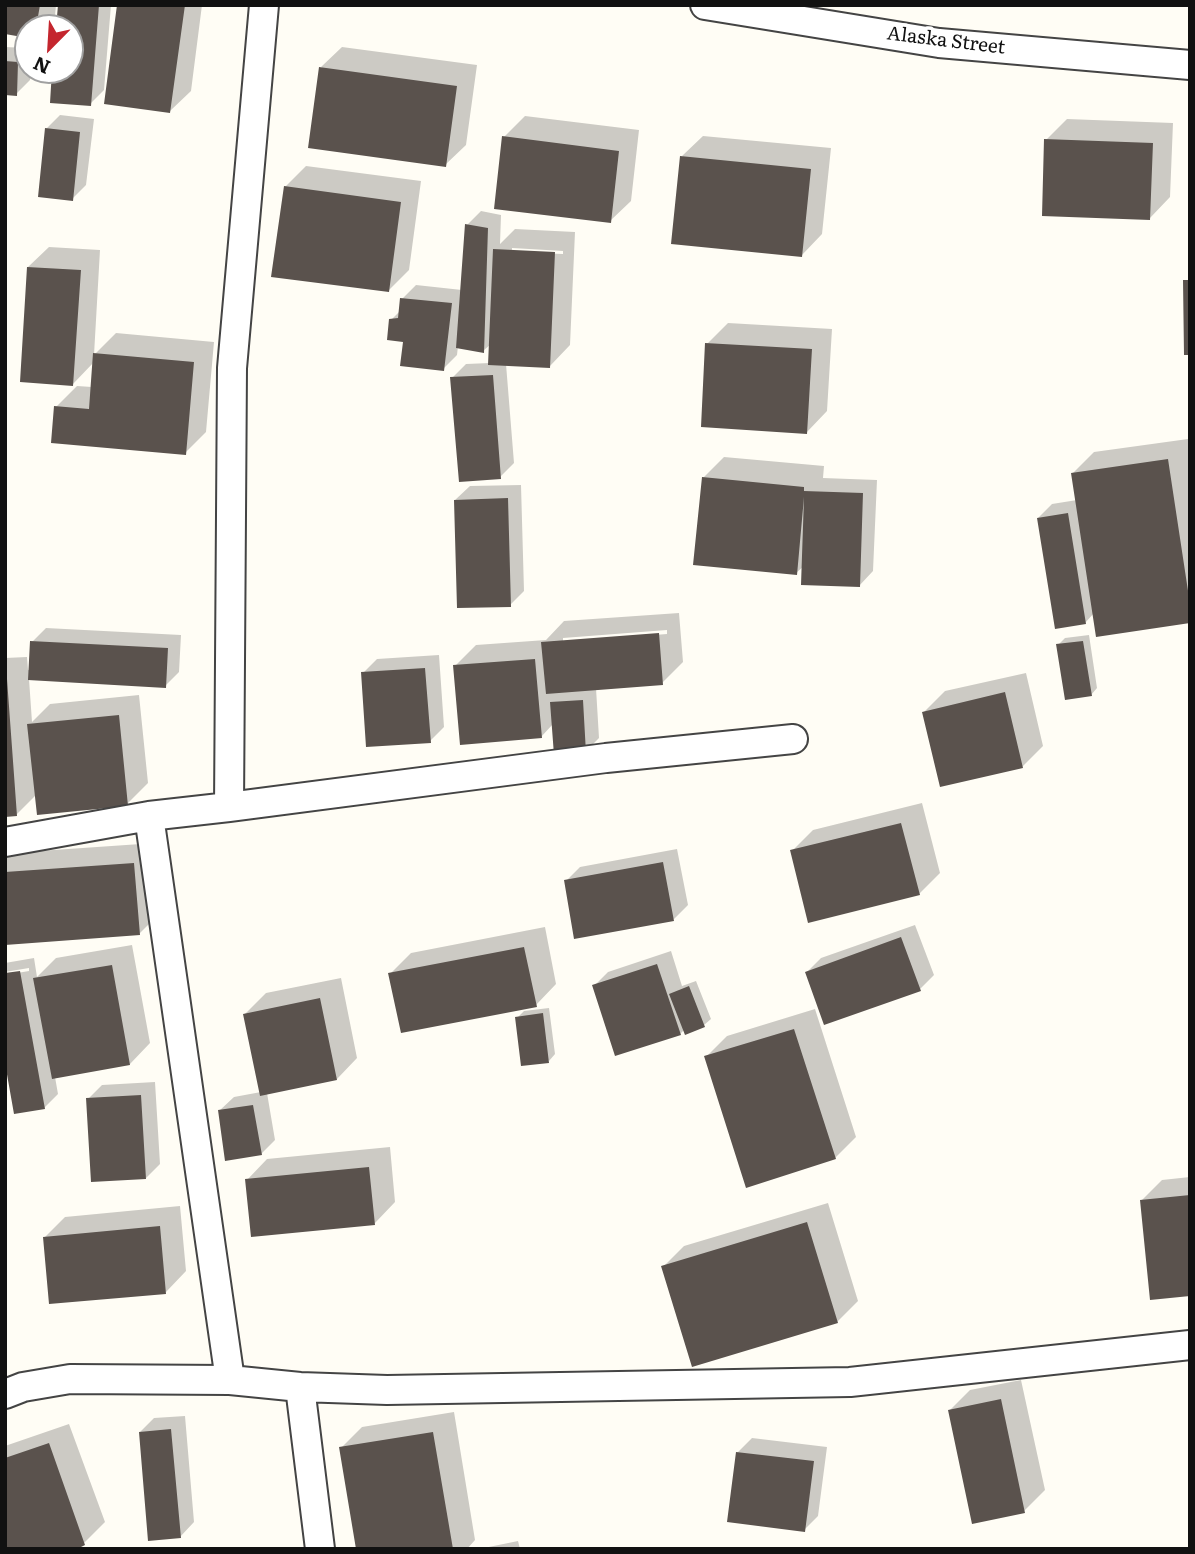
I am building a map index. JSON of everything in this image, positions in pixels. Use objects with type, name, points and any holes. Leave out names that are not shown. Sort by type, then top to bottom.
[{"type":"street","points":[[229,807],[232,368],[264,5]]},
{"type":"street","name":"Alaska Street","points":[[705,5],[939,43],[1190,65]]},
{"type":"street","points":[[5,842],[149,816],[606,758],[793,739]]},
{"type":"street","points":[[149,816],[230,1380]]},
{"type":"street","points":[[5,1394],[23,1387],[69,1379],[230,1380],[300,1387],[387,1390],[850,1382],[1190,1345]]},
{"type":"street","points":[[300,1387],[320,1549]]},
{"type":"building","points":[[5,5],[40,5],[38,14],[14,14],[14,36],[5,34]]},
{"type":"building","points":[[58,5],[99,5],[91,106],[50,103],[51,84],[84,84],[84,14],[57,14]]},
{"type":"building","points":[[117,5],[185,5],[170,113],[104,104]]},
{"type":"building","points":[[5,61],[14,62],[17,96],[5,95]]},
{"type":"building","points":[[319,67],[457,86],[446,167],[308,148]]},
{"type":"building","points":[[45,128],[80,132],[73,201],[38,197]]},
{"type":"building","points":[[502,136],[619,151],[611,223],[494,209]]},
{"type":"building","points":[[1044,139],[1153,143],[1150,220],[1042,216]]},
{"type":"building","points":[[680,156],[811,169],[802,257],[671,244]]},
{"type":"building","points":[[284,186],[401,202],[389,292],[271,277]]},
{"type":"building","points":[[465,224],[488,228],[484,353],[456,348]]},
{"type":"building","points":[[493,249],[555,252],[550,368],[488,365]]},
{"type":"building","points":[[27,267],[81,270],[73,386],[20,382]]},
{"type":"building","points":[[1183,280],[1190,280],[1190,355],[1184,355]]},
{"type":"building","points":[[400,298],[452,303],[444,371],[400,366],[403,342],[387,340],[389,319],[398,318]]},
{"type":"building","points":[[705,343],[812,349],[807,434],[701,427]]},
{"type":"building","points":[[93,353],[194,362],[186,455],[51,443],[54,406],[89,409]]},
{"type":"building","points":[[493,375],[501,479],[459,482],[450,377]]},
{"type":"building","points":[[1168,459],[1190,604],[1190,623],[1096,637],[1071,473]]},
{"type":"building","points":[[702,477],[804,487],[804,491],[863,493],[860,587],[801,585],[804,497],[797,575],[693,565]]},
{"type":"building","points":[[508,498],[511,607],[457,608],[454,500]]},
{"type":"building","points":[[1068,513],[1086,624],[1055,629],[1037,518]]},
{"type":"building","points":[[659,633],[663,685],[546,694],[541,642]]},
{"type":"building","points":[[30,641],[168,648],[166,688],[28,680]]},
{"type":"building","points":[[1083,641],[1092,696],[1065,700],[1056,644]]},
{"type":"building","points":[[535,659],[542,738],[460,745],[453,665]]},
{"type":"building","points":[[425,668],[431,743],[366,747],[361,672]]},
{"type":"building","points":[[5,679],[17,816],[5,817]]},
{"type":"building","points":[[1005,692],[1023,768],[940,787],[922,712]]},
{"type":"building","points":[[583,700],[586,753],[554,755],[550,702]]},
{"type":"building","points":[[119,715],[128,806],[37,815],[27,724]]},
{"type":"building","points":[[901,823],[920,895],[808,923],[790,850]]},
{"type":"building","points":[[663,862],[674,921],[574,939],[564,880]]},
{"type":"building","points":[[134,863],[140,935],[5,945],[5,872]]},
{"type":"building","points":[[901,937],[921,991],[824,1025],[805,972]]},
{"type":"building","points":[[524,947],[537,1007],[401,1033],[388,973]]},
{"type":"building","points":[[657,964],[681,1035],[615,1056],[592,985]]},
{"type":"building","points":[[112,965],[130,1065],[52,1079],[33,978]]},
{"type":"building","points":[[20,971],[45,1109],[14,1114],[5,1063],[5,973]]},
{"type":"building","points":[[689,986],[705,1027],[685,1035],[669,994]]},
{"type":"building","points":[[320,998],[337,1080],[260,1096],[243,1014]]},
{"type":"building","points":[[543,1013],[549,1063],[521,1066],[515,1017]]},
{"type":"building","points":[[794,1029],[836,1159],[746,1188],[704,1056]]},
{"type":"building","points":[[141,1095],[146,1179],[91,1182],[86,1098]]},
{"type":"building","points":[[253,1105],[262,1155],[225,1161],[218,1110]]},
{"type":"building","points":[[369,1167],[375,1225],[251,1237],[245,1179]]},
{"type":"building","points":[[1190,1195],[1190,1296],[1150,1300],[1140,1200]]},
{"type":"building","points":[[807,1222],[838,1323],[692,1367],[661,1266]]},
{"type":"building","points":[[160,1226],[166,1294],[49,1304],[43,1237]]},
{"type":"building","points":[[1001,1399],[1025,1513],[972,1524],[948,1410]]},
{"type":"building","points":[[171,1429],[181,1538],[148,1541],[139,1432]]},
{"type":"building","points":[[433,1432],[453,1549],[356,1549],[339,1447]]},
{"type":"building","points":[[49,1443],[85,1545],[77,1549],[5,1549],[5,1458]]},
{"type":"building","points":[[736,1452],[814,1461],[805,1532],[727,1522]]}]
